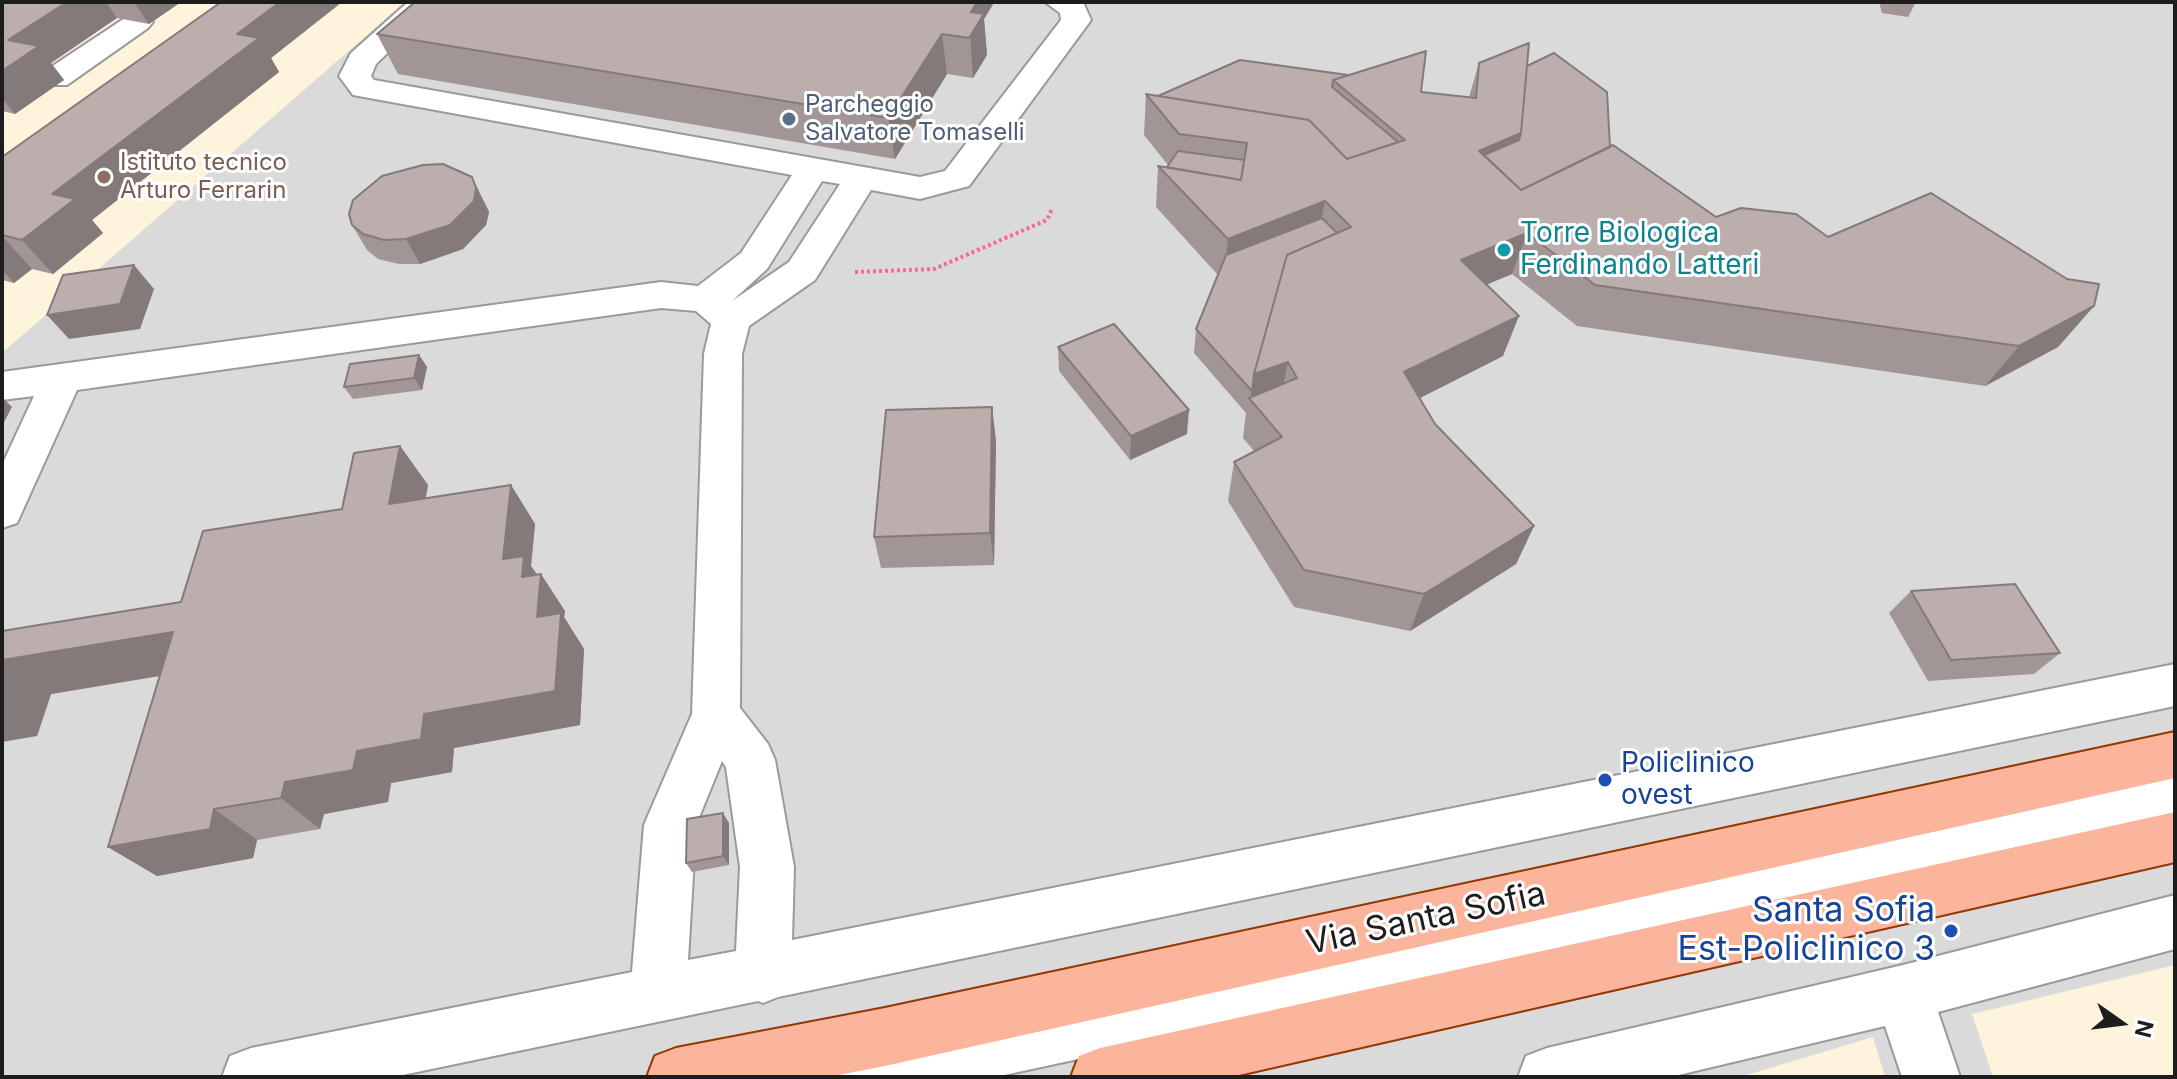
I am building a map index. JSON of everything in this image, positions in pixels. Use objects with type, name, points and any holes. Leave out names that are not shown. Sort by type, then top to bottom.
[{"type":"main road","name":"Via Santa Sofia","points":[[676,1077],[932,1027],[2175,755]]},
{"type":"main road","points":[[1100,1077],[2175,837]]},
{"type":"street","points":[[425,2],[362,60],[355,76],[364,88],[920,188],[957,179],[1076,20],[1074,9],[1060,2]]},
{"type":"street","points":[[56,78],[138,22]]},
{"type":"street","points":[[658,996],[670,825],[716,714],[723,354],[719,309],[812,170]]},
{"type":"street","points":[[2,386],[661,295],[719,309],[802,271],[861,178]]},
{"type":"street","points":[[2,511],[62,378]]},
{"type":"street","points":[[251,1077],[2175,685]]},
{"type":"street","points":[[716,714],[750,760],[767,867],[763,975]]},
{"type":"street","points":[[859,1077],[2175,798]]},
{"type":"street","points":[[1547,1077],[1903,993],[2175,922]]},
{"type":"street","points":[[1903,993],[1931,1077]]},
{"type":"path","points":[[846,273],[934,269],[1047,220],[1052,209]]},
{"type":"shaded area","points":[[2,2],[2175,2],[2175,1077],[2,1077]]},
{"type":"shaded area","name":"Istituto tecnico Arturo Ferrarin","points":[[2,2],[405,2],[2,353]]},
{"type":"shaded area","points":[[2175,965],[2175,1077],[1993,1077],[1972,1014]]},
{"type":"shaded area","points":[[1873,1037],[1885,1077],[1740,1077]]},
{"type":"building","points":[[2,2],[67,2],[8,40],[39,46],[2,71]]},
{"type":"building","points":[[221,2],[280,2],[237,34],[259,38],[52,194],[75,199],[22,240],[2,235],[2,157]]},
{"type":"building","name":"Parcheggio Salvatore Tomaselli","points":[[415,2],[977,2],[971,12],[984,14],[969,38],[942,34],[888,118],[377,34]]},
{"type":"building","points":[[1529,43],[1521,133],[1479,151],[1521,190],[1613,145],[1716,217],[1741,208],[1796,214],[1828,237],[1931,193],[2067,279],[2099,284],[2094,306],[2019,346],[1595,285],[1527,233],[1461,260],[1519,316],[1404,372],[1435,424],[1534,526],[1424,594],[1304,570],[1234,462],[1282,437],[1249,398],[1297,378],[1288,362],[1254,374],[1287,255],[1351,227],[1325,201],[1228,239],[1158,166],[1241,180],[1247,143],[1179,134],[1146,94],[1309,120],[1347,159],[1405,140],[1333,80],[1426,51],[1421,92],[1476,98],[1479,63]]},
{"type":"building","points":[[1554,53],[1607,92],[1610,147],[1521,190],[1484,155],[1519,140],[1527,66]]},
{"type":"building","points":[[1240,60],[1348,75],[1333,80],[1332,87],[1398,142],[1347,159],[1309,120],[1158,96]]},
{"type":"building","points":[[1178,151],[1244,160],[1241,180],[1167,167]]},
{"type":"building","points":[[443,164],[472,177],[476,188],[474,201],[450,225],[406,239],[384,240],[363,234],[352,225],[349,214],[353,200],[382,176],[423,165]]},
{"type":"building","points":[[1322,218],[1337,233],[1287,255],[1252,391],[1196,329],[1226,255]]},
{"type":"building","points":[[134,265],[120,304],[47,315],[63,275]]},
{"type":"building","points":[[1114,324],[1189,410],[1131,436],[1058,347]]},
{"type":"building","points":[[419,355],[414,378],[344,387],[350,364]]},
{"type":"building","points":[[992,407],[990,533],[874,537],[886,410]]},
{"type":"building","points":[[400,446],[389,504],[511,485],[503,559],[524,556],[522,577],[541,574],[537,617],[561,613],[555,691],[424,714],[421,739],[357,751],[353,770],[285,782],[281,798],[214,809],[210,829],[108,847],[173,632],[2,660],[2,631],[181,602],[203,531],[342,509],[354,453]]},
{"type":"building","points":[[2015,584],[2060,653],[1951,660],[1911,591]]},
{"type":"building","points":[[723,813],[723,856],[686,863],[687,819]]},
{"type":"place","name":"Parcheggio Salvatore Tomaselli","points":[[789,119]]},
{"type":"place","name":"Istituto tecnico Arturo Ferrarin","points":[[104,177]]},
{"type":"place","name":"Torre Biologica Ferdinando Latteri","points":[[1504,250]]},
{"type":"place","name":"Policlinico ovest","points":[[1605,780]]},
{"type":"place","name":"Santa Sofia Est-Policlinico 3","points":[[1951,931]]}]
